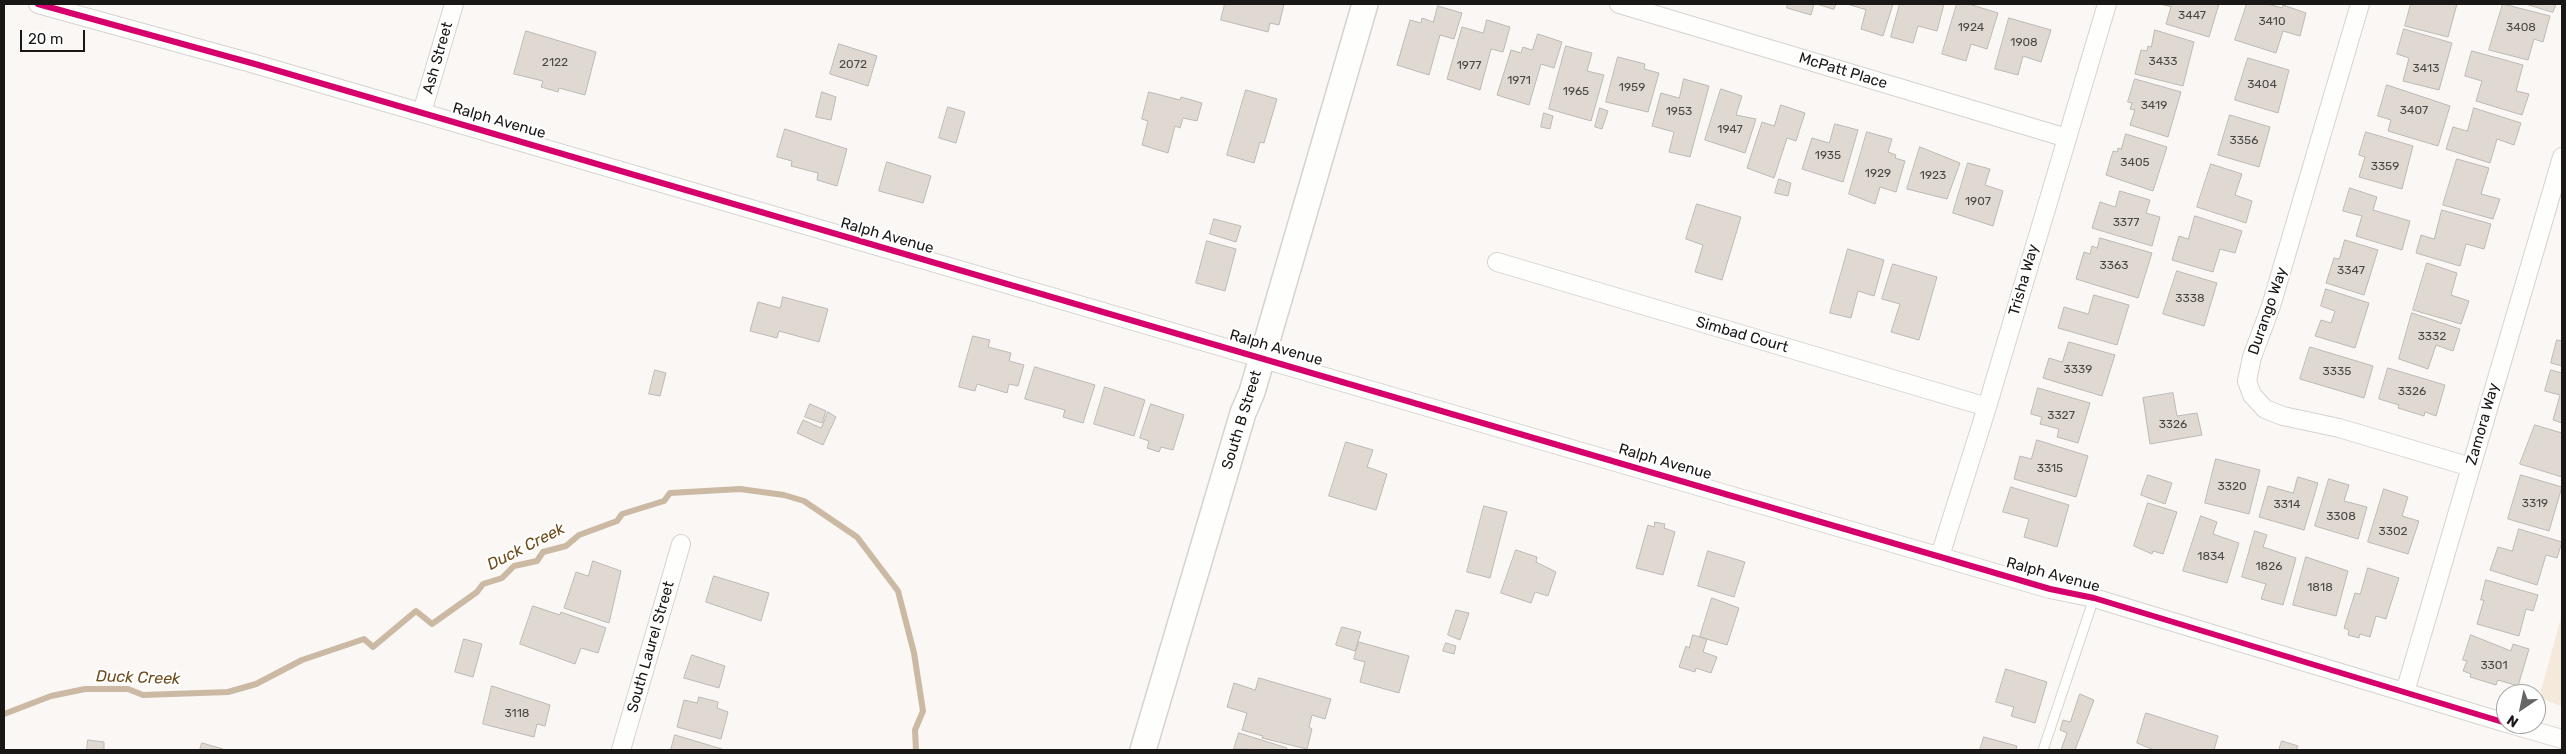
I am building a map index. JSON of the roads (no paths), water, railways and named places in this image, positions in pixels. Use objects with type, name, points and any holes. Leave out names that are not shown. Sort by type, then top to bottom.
[{"type":"street","name":"Ralph Avenue","points":[[38,4],[422,112],[2050,588],[2094,598],[2496,720]]},
{"type":"street","name":"Ash Street","points":[[422,112],[454,4]]},
{"type":"street","name":"South B Street","points":[[1143,750],[1365,4]]},
{"type":"street","name":"McPatt Place","points":[[1619,4],[2067,138]]},
{"type":"street","name":"Trisha Way","points":[[1940,556],[1987,407],[2107,4]]},
{"type":"street","name":"Durango Way","points":[[2360,4],[2271,306],[2252,357],[2247,381],[2252,395],[2265,409],[2283,416],[2339,428],[2471,467]]},
{"type":"street","name":"Zamora Way","points":[[2405,692],[2562,157]]},
{"type":"street","name":"Simbad Court","points":[[1497,262],[1987,407]]},
{"type":"street","name":"South Laurel Street","points":[[620,750],[681,544]]},
{"type":"street","points":[[2545,734],[2562,739]]},
{"type":"lane","points":[[2043,750],[2094,598]]},
{"type":"waterway","name":"Duck Creek","points":[[4,714],[51,696],[85,689],[128,689],[143,695],[228,692],[256,684],[302,660],[364,639],[373,647],[416,611],[432,624],[477,592],[483,584],[502,578],[514,566],[537,561],[543,552],[566,546],[579,535],[617,521],[622,514],[664,501],[670,493],[740,489],[784,495],[804,501],[857,537],[898,591],[914,653],[923,711],[915,730],[916,750]]}]
